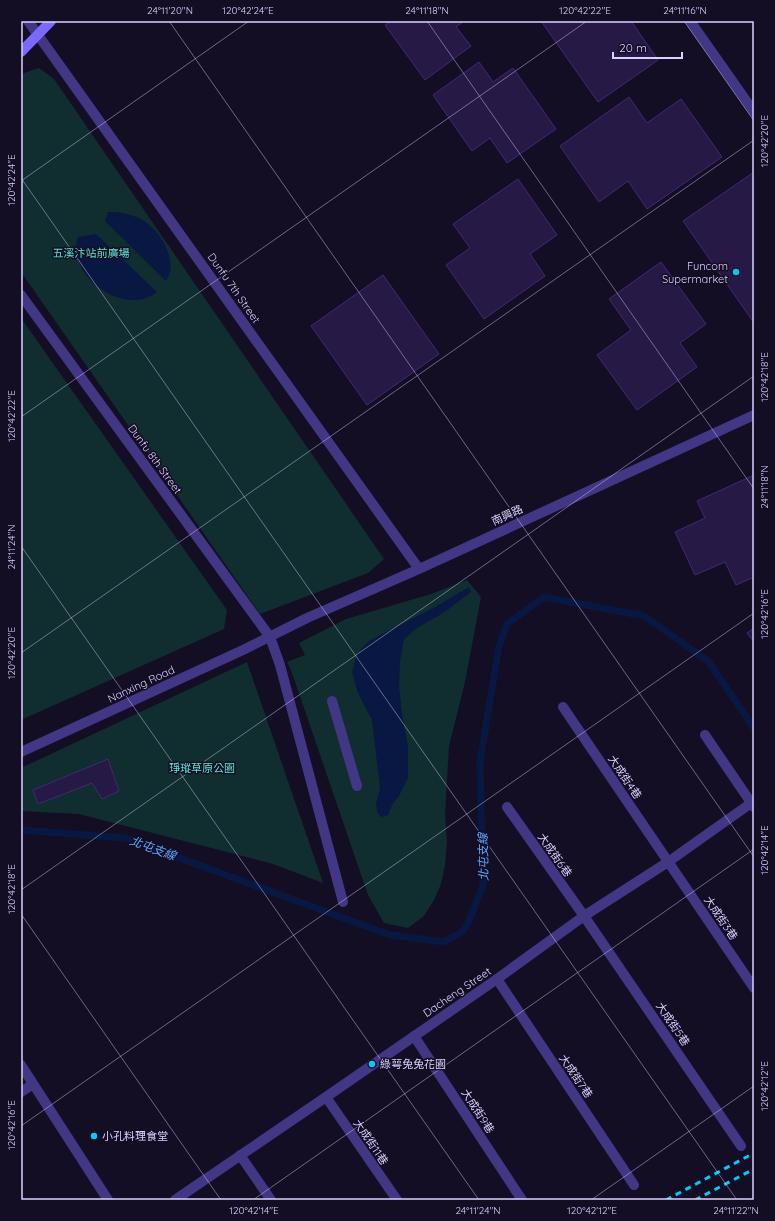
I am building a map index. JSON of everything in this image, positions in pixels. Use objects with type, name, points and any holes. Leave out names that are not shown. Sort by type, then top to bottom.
[{"type":"street","name":"Dunfu 7th Street","points":[[28,21],[419,569]]},
{"type":"street","points":[[21,52],[51,21]]},
{"type":"street","points":[[690,21],[754,112]]},
{"type":"street","name":"Dunfu 8th Street","points":[[21,295],[270,637],[280,665],[343,902]]},
{"type":"street","name":"南興路","points":[[270,637],[307,618],[419,569],[754,415]]},
{"type":"street","name":"Nanxing Road","points":[[21,752],[270,637]]},
{"type":"street","points":[[332,701],[357,786]]},
{"type":"street","name":"大成街4巷","points":[[563,707],[668,862]]},
{"type":"street","points":[[705,736],[753,804]]},
{"type":"street","name":"Dacheng Street","points":[[175,1200],[497,979],[584,916],[668,862],[753,804]]},
{"type":"street","name":"大成街6巷","points":[[507,807],[584,916]]},
{"type":"street","name":"大成街3巷","points":[[668,862],[754,988]]},
{"type":"street","name":"大成街5巷","points":[[584,916],[741,1146]]},
{"type":"street","name":"大成街7巷","points":[[497,979],[634,1185]]},
{"type":"street","name":"大成街9巷","points":[[414,1036],[522,1200]]},
{"type":"street","points":[[21,1065],[108,1200]]},
{"type":"street","points":[[21,1092],[33,1084]]},
{"type":"street","name":"大成街11巷","points":[[326,1097],[396,1200]]},
{"type":"street","points":[[240,1155],[271,1200]]},
{"type":"green space","name":"五溪汴站前廣場","points":[[39,68],[54,79],[384,559],[368,573],[260,614],[21,272],[21,76],[24,73]]},
{"type":"green space","points":[[21,318],[227,610],[224,629],[21,720]]},
{"type":"green space","points":[[467,580],[481,597],[465,682],[449,746],[445,815],[447,842],[445,865],[441,884],[434,900],[424,916],[408,928],[384,923],[368,895],[287,662],[305,655],[299,643],[346,619],[431,594]]},
{"type":"green space","name":"琤瑽草原公園","points":[[247,662],[323,883],[273,864],[79,814],[21,811],[21,768]]},
{"type":"water","points":[[108,212],[122,213],[136,217],[150,226],[162,239],[169,256],[170,264],[170,272],[166,281],[105,221]]},
{"type":"water","points":[[96,234],[157,292],[144,299],[129,300],[114,296],[100,288],[89,278],[80,265],[76,251],[78,237]]},
{"type":"water","points":[[469,587],[471,592],[443,613],[417,628],[404,639],[400,661],[399,687],[408,747],[408,778],[399,796],[392,805],[388,815],[381,817],[377,812],[376,804],[380,788],[372,720],[358,693],[352,672],[357,654],[369,641],[437,606]]},
{"type":"building","points":[[391,21],[464,21],[456,27],[471,46],[425,80],[385,25]]},
{"type":"building","points":[[541,21],[631,21],[658,60],[598,102]]},
{"type":"building","points":[[479,62],[493,82],[513,68],[556,129],[507,163],[490,138],[472,151],[433,95]]},
{"type":"building","points":[[629,97],[647,123],[681,99],[722,157],[647,209],[628,181],[599,202],[560,146]]},
{"type":"building","name":"Funcom Supermarket","points":[[754,172],[754,323],[683,221]]},
{"type":"building","points":[[518,179],[557,235],[530,254],[545,276],[484,319],[446,265],[470,248],[453,224]]},
{"type":"building","points":[[661,262],[706,324],[680,343],[697,367],[637,410],[597,355],[631,330],[609,299]]},
{"type":"building","points":[[383,275],[439,354],[367,405],[311,326]]},
{"type":"building","points":[[754,475],[754,577],[736,585],[725,562],[695,575],[675,532],[705,518],[697,501]]},
{"type":"building","points":[[754,628],[754,642],[747,633]]},
{"type":"building","points":[[108,759],[119,791],[102,799],[92,783],[38,804],[33,790]]},
{"type":"waterway","name":"北屯支線","points":[[21,830],[125,838],[390,935],[444,942],[463,931],[468,923],[483,886],[480,763],[499,646],[507,624],[544,597],[644,616],[708,661],[754,728]]},
{"type":"railway","points":[[666,1200],[754,1153]]},
{"type":"railway","points":[[695,1200],[754,1169]]},
{"type":"place","name":"Funcom Supermarket","points":[[736,272]]},
{"type":"place","name":"綠萼兔兔花園","points":[[372,1064]]},
{"type":"place","name":"小孔料理食堂","points":[[94,1136]]}]
